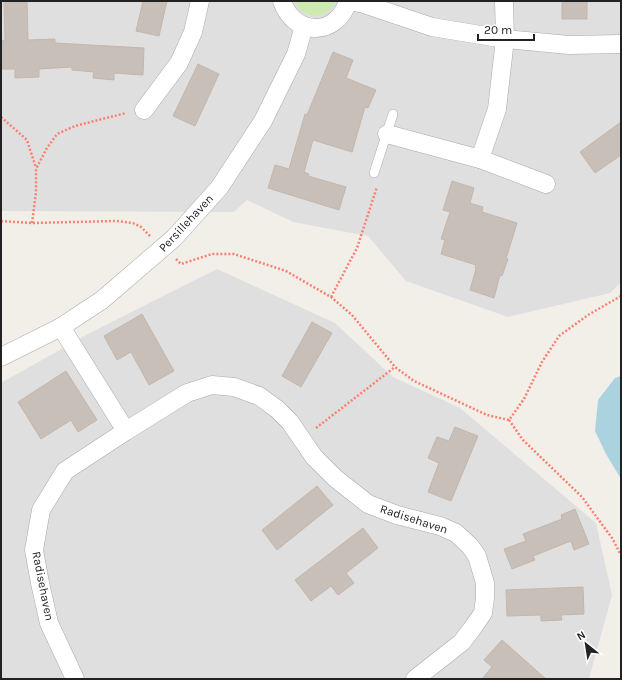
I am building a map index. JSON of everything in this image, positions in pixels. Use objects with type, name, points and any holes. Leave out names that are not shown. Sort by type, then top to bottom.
[{"type":"street","points":[[144,110],[179,63],[193,32],[200,1]]},
{"type":"street","points":[[282,1],[284,9],[289,17],[304,26],[312,28],[328,26],[342,16],[349,1],[364,4],[432,27],[505,39],[569,45],[621,44]]},
{"type":"street","points":[[480,159],[497,109],[505,39],[504,1]]},
{"type":"street","name":"Persillehaven","points":[[1,357],[61,326],[102,300],[165,247],[219,188],[263,121],[296,54],[304,26]]},
{"type":"street","points":[[387,134],[480,159],[546,184]]},
{"type":"street","points":[[61,326],[126,431]]},
{"type":"street","name":"Radisehaven","points":[[75,679],[49,623],[40,583],[34,550],[41,510],[65,472],[126,431],[187,393],[212,385],[234,387],[259,396],[277,409],[290,422],[314,457],[334,478],[368,504],[398,515],[440,526],[456,533],[470,546],[477,556],[485,583],[483,613],[462,642],[415,679]]},
{"type":"lane","points":[[374,173],[393,114]]},
{"type":"path","points":[[36,169],[47,148],[57,134],[75,126],[144,110]]},
{"type":"path","points":[[1,117],[27,140],[36,169],[36,192],[32,223]]},
{"type":"path","points":[[331,297],[356,248],[379,178],[374,173]]},
{"type":"path","points":[[1,221],[32,223],[116,221],[132,223],[141,227],[165,247],[181,264],[212,254],[234,254],[286,271],[331,297],[352,315],[395,367],[421,384],[487,415],[509,420],[523,440],[582,497],[612,538],[621,555]]},
{"type":"path","points":[[509,420],[524,399],[542,362],[559,336],[588,315],[621,296]]},
{"type":"path","points":[[301,439],[395,367]]},
{"type":"shaded area","points":[[1,1],[621,1],[621,282],[610,293],[508,317],[406,281],[368,236],[293,222],[247,200],[234,212],[1,211]]},
{"type":"shaded area","points":[[217,269],[335,323],[393,377],[460,408],[596,523],[612,595],[589,679],[1,679],[1,383],[88,334]]},
{"type":"green space","points":[[295,1],[336,1],[327,12],[315,16],[303,12],[298,8]]},
{"type":"water","points":[[621,376],[621,479],[606,454],[595,431],[598,400],[615,378]]},
{"type":"building","points":[[4,1],[27,1],[28,40],[55,39],[55,43],[144,48],[143,75],[114,73],[114,80],[93,78],[94,72],[72,70],[72,67],[39,69],[39,77],[15,78],[15,69],[1,69],[1,41],[5,40]]},
{"type":"building","points":[[143,1],[167,1],[159,36],[136,31]]},
{"type":"building","points":[[562,1],[587,1],[587,19],[562,19]]},
{"type":"building","points":[[333,52],[353,60],[346,78],[376,90],[368,108],[365,107],[352,152],[313,140],[304,172],[309,174],[308,176],[346,187],[339,210],[268,188],[275,165],[289,169],[305,114],[307,115]]},
{"type":"building","points":[[198,64],[219,74],[195,126],[173,116]]},
{"type":"building","points":[[621,122],[621,155],[595,173],[580,152]]},
{"type":"building","points":[[452,181],[474,188],[470,203],[483,207],[482,212],[517,223],[506,259],[508,259],[502,276],[500,275],[494,298],[470,290],[476,265],[441,254],[445,240],[441,239],[450,212],[443,210]]},
{"type":"building","points":[[142,314],[174,371],[149,385],[131,352],[117,360],[104,336]]},
{"type":"building","points":[[312,322],[332,333],[301,387],[282,376]]},
{"type":"building","points":[[66,371],[97,420],[78,432],[71,420],[41,439],[18,402]]},
{"type":"building","points":[[455,427],[478,436],[451,501],[428,492],[439,463],[428,458],[437,437],[449,441]]},
{"type":"building","points":[[317,486],[333,505],[277,550],[262,530]]},
{"type":"building","points":[[575,509],[589,544],[574,550],[571,541],[533,556],[535,560],[512,569],[504,549],[526,541],[523,534],[562,519],[561,515]]},
{"type":"building","points":[[363,528],[378,548],[346,573],[354,583],[338,595],[331,586],[311,601],[295,580]]},
{"type":"building","points":[[583,587],[584,614],[561,615],[562,620],[541,621],[541,615],[507,616],[506,590]]},
{"type":"building","points":[[502,640],[546,679],[482,679],[492,667],[484,660]]}]
